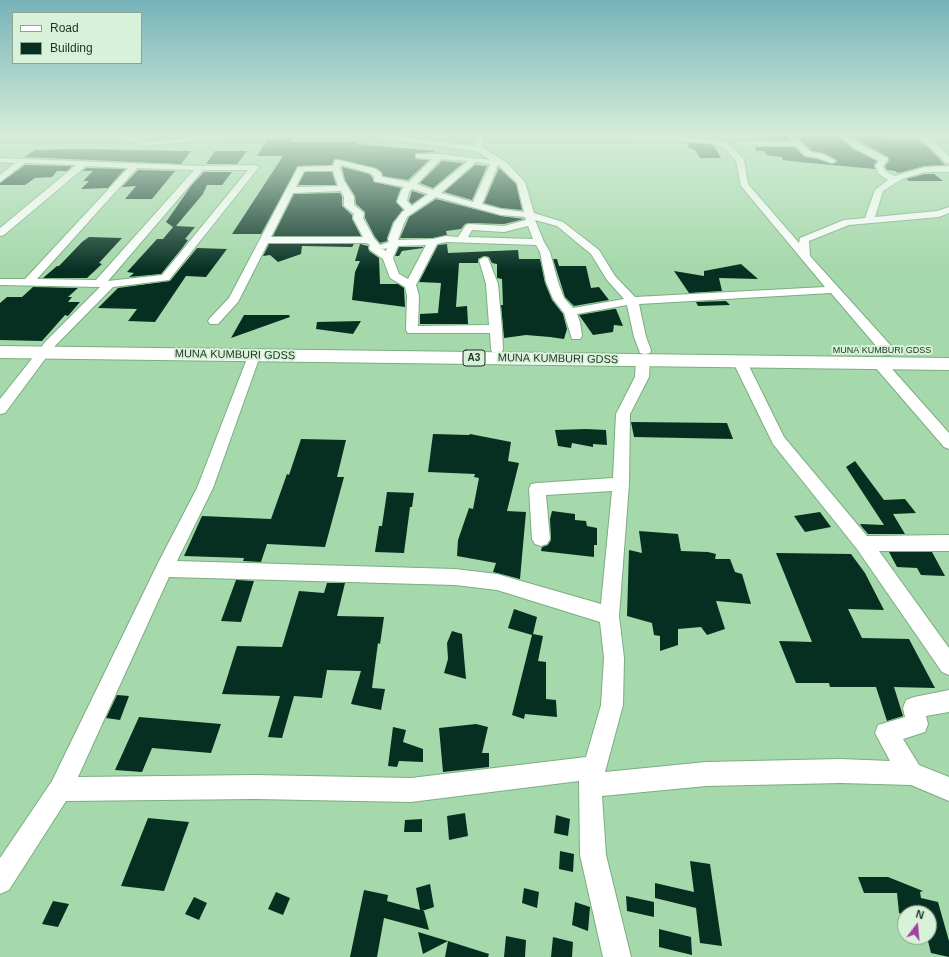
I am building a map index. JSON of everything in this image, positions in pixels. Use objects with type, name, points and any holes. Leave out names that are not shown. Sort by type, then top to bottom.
[{"type":"highway","name":"MUNA KUMBURI GDSS","points":[[0,343],[46,348],[254,356],[644,355],[884,357],[949,364]]},
{"type":"highway","name":"MUNA KUMBURI GDSS","points":[[0,352],[46,348],[497,349],[644,355],[740,362],[884,357],[949,352]]},
{"type":"street","points":[[0,233],[63,181]]},
{"type":"street","points":[[28,283],[121,181]]},
{"type":"street","points":[[0,409],[46,348],[104,284],[190,181]]},
{"type":"street","points":[[0,282],[104,284],[165,278],[244,181]]},
{"type":"street","points":[[214,321],[234,300],[295,181]]},
{"type":"street","points":[[341,181],[349,197],[349,206],[359,213],[358,218],[372,244],[388,258],[394,276],[410,285]]},
{"type":"street","points":[[386,181],[410,185],[476,206],[530,219],[560,224],[595,252],[611,278],[632,301],[644,355],[642,376],[623,414],[621,484],[609,616],[614,658],[612,705],[592,776],[593,855],[617,957]]},
{"type":"street","points":[[411,210],[402,202],[405,191],[414,181]]},
{"type":"street","points":[[388,258],[394,244],[393,239],[399,223],[405,214],[450,181]]},
{"type":"street","points":[[476,206],[490,181]]},
{"type":"street","points":[[519,181],[521,182],[530,219],[539,242],[546,252],[552,282],[559,298],[570,312],[574,322],[576,336]]},
{"type":"street","points":[[743,181],[744,184],[832,290],[949,443]]},
{"type":"street","points":[[870,220],[879,190],[893,181]]},
{"type":"street","points":[[290,190],[344,188]]},
{"type":"street","points":[[805,257],[804,240],[847,222],[939,214],[949,210]]},
{"type":"street","points":[[461,240],[469,226],[504,229],[530,219]]},
{"type":"street","points":[[264,240],[372,244],[433,242],[446,239],[539,242]]},
{"type":"street","points":[[433,242],[410,285],[413,296],[412,330],[496,328]]},
{"type":"street","points":[[484,260],[492,284],[497,349]]},
{"type":"street","points":[[570,312],[632,301],[832,290]]},
{"type":"street","points":[[0,881],[60,789],[164,569],[205,488],[254,356]]},
{"type":"street","points":[[740,362],[778,440],[863,544],[949,665]]},
{"type":"street","points":[[541,539],[537,489],[621,484]]},
{"type":"street","points":[[863,544],[949,543]]},
{"type":"street","points":[[164,569],[455,577],[497,582],[609,616]]},
{"type":"street","points":[[912,773],[886,733],[918,724],[914,708],[949,701]]},
{"type":"street","points":[[60,789],[255,788],[411,790],[592,776],[841,771],[912,773],[949,789]]},
{"type":"building","points":[[3,181],[31,181],[25,185],[0,185]]},
{"type":"building","points":[[83,181],[115,181],[108,188],[81,189],[89,181]]},
{"type":"building","points":[[128,181],[167,181],[152,199],[125,199],[136,186],[122,187]]},
{"type":"building","points":[[196,181],[225,181],[222,185],[207,185],[203,194],[176,226],[195,227],[185,239],[188,240],[183,247],[161,274],[129,277],[134,273],[127,272],[157,239],[163,239],[173,227],[166,222]]},
{"type":"building","points":[[267,181],[290,181],[261,234],[232,234]]},
{"type":"building","points":[[300,181],[335,181],[336,185],[298,185]]},
{"type":"building","points":[[345,181],[373,181],[401,188],[396,201],[403,210],[393,222],[387,241],[380,243],[375,237],[365,218],[365,212],[356,204],[355,196]]},
{"type":"building","points":[[422,181],[442,181],[433,188],[420,183]]},
{"type":"building","points":[[457,181],[481,181],[472,200],[444,192]]},
{"type":"building","points":[[494,181],[512,181],[516,184],[522,210],[501,208],[484,203]]},
{"type":"building","points":[[908,181],[943,181],[909,181]]},
{"type":"building","points":[[412,191],[425,195],[412,204],[409,201]]},
{"type":"building","points":[[340,193],[342,197],[342,206],[352,215],[352,219],[361,236],[273,236],[294,194]]},
{"type":"building","points":[[436,199],[501,216],[524,219],[504,224],[469,223],[465,224],[461,229],[446,231],[447,235],[433,238],[400,238],[409,217]]},
{"type":"building","points":[[89,237],[122,238],[99,263],[102,264],[87,278],[43,278],[59,266],[82,242]]},
{"type":"building","points":[[269,244],[354,244],[352,247],[302,246],[301,254],[278,262],[270,255],[263,256]]},
{"type":"building","points":[[360,244],[368,246],[369,251],[379,258],[380,284],[398,284],[404,288],[405,307],[352,300],[355,272],[360,261],[355,261]]},
{"type":"building","points":[[447,244],[448,253],[518,250],[519,259],[540,259],[545,283],[552,300],[563,314],[567,329],[564,339],[526,335],[504,338],[501,305],[503,305],[502,279],[497,278],[497,264],[492,263],[489,257],[484,256],[478,259],[478,263],[459,263],[456,307],[467,306],[468,324],[420,324],[420,314],[438,313],[441,283],[419,282],[438,245]]},
{"type":"building","points":[[399,247],[423,248],[402,251],[399,256],[395,256]]},
{"type":"building","points":[[197,248],[227,249],[206,277],[186,276],[155,322],[128,321],[137,309],[98,308],[118,288],[170,281]]},
{"type":"building","points":[[553,259],[557,259],[559,266],[586,266],[591,288],[599,287],[609,300],[574,306],[565,297]]},
{"type":"building","points":[[741,264],[758,279],[719,278],[722,291],[689,293],[674,271],[704,276],[704,271]]},
{"type":"building","points":[[33,287],[78,288],[68,297],[72,297],[68,302],[80,302],[68,316],[65,315],[42,341],[0,340],[0,303],[7,297],[22,297]]},
{"type":"building","points":[[726,301],[730,305],[698,306],[696,302]]},
{"type":"building","points":[[616,309],[623,326],[614,325],[613,332],[593,335],[579,315]]},
{"type":"building","points":[[244,315],[289,315],[290,317],[231,338]]},
{"type":"building","points":[[361,321],[353,334],[316,329],[317,322]]},
{"type":"building","points":[[631,422],[727,423],[733,439],[634,437]]},
{"type":"building","points":[[555,430],[606,430],[607,445],[593,444],[593,447],[572,443],[571,448],[558,446]]},
{"type":"building","points":[[433,434],[470,434],[511,442],[508,461],[519,463],[507,511],[526,512],[520,579],[493,572],[496,563],[457,556],[458,540],[469,508],[473,509],[479,478],[474,477],[475,474],[428,472]]},
{"type":"building","points":[[301,439],[346,440],[337,477],[344,477],[325,547],[267,544],[261,562],[243,561],[244,558],[184,556],[202,516],[271,519],[287,474],[289,475]]},
{"type":"building","points":[[855,461],[884,500],[905,499],[916,513],[893,514],[905,534],[868,534],[862,527],[860,524],[884,525],[846,467]]},
{"type":"building","points":[[387,492],[414,493],[412,507],[410,507],[404,553],[375,552],[379,526],[382,526]]},
{"type":"building","points":[[552,511],[575,514],[575,520],[586,521],[587,526],[597,528],[597,545],[594,545],[594,557],[541,551],[542,547],[548,545],[551,540],[550,519]]},
{"type":"building","points":[[820,512],[831,527],[805,532],[794,516]]},
{"type":"building","points":[[639,531],[678,534],[681,551],[708,552],[716,554],[715,559],[730,559],[735,572],[742,574],[751,604],[716,601],[725,629],[707,635],[701,627],[678,629],[678,645],[660,651],[660,636],[654,635],[652,623],[627,616],[629,550],[642,553]]},
{"type":"building","points":[[889,552],[932,552],[945,576],[921,575],[917,568],[897,567]]},
{"type":"building","points":[[776,553],[851,554],[865,573],[884,610],[848,609],[862,638],[909,639],[935,688],[894,687],[903,716],[887,721],[876,687],[830,687],[829,683],[796,683],[779,641],[812,642]]},
{"type":"building","points":[[236,580],[254,581],[241,622],[221,621]]},
{"type":"building","points":[[327,583],[345,583],[337,616],[384,617],[380,644],[378,643],[372,688],[385,689],[381,710],[351,704],[361,671],[327,670],[322,698],[294,696],[282,738],[268,737],[280,696],[222,694],[237,646],[282,647],[299,591],[324,593]]},
{"type":"building","points":[[514,609],[537,617],[533,634],[543,636],[538,661],[546,662],[546,699],[556,700],[557,717],[525,714],[524,719],[512,715],[532,635],[508,628]]},
{"type":"building","points":[[452,631],[462,634],[466,679],[444,673],[448,659],[447,643]]},
{"type":"building","points":[[117,695],[129,696],[120,720],[106,718]]},
{"type":"building","points":[[139,717],[221,724],[211,753],[152,748],[142,772],[115,770]]},
{"type":"building","points":[[476,724],[488,727],[482,753],[489,753],[489,767],[443,772],[439,728]]},
{"type":"building","points":[[393,727],[406,730],[403,742],[423,749],[423,762],[399,761],[397,767],[388,766]]},
{"type":"building","points":[[465,813],[468,836],[449,840],[447,816]]},
{"type":"building","points":[[556,815],[570,819],[568,836],[554,833]]},
{"type":"building","points":[[148,818],[189,822],[164,891],[121,886]]},
{"type":"building","points":[[422,819],[422,832],[404,832],[405,820]]},
{"type":"building","points":[[560,851],[574,854],[573,872],[559,869]]},
{"type":"building","points":[[690,861],[710,864],[722,946],[700,943],[696,908],[655,898],[655,883],[694,892]]},
{"type":"building","points":[[858,877],[888,877],[923,891],[920,892],[921,898],[938,902],[949,941],[949,957],[931,953],[929,945],[937,945],[937,905],[898,905],[897,893],[864,893]]},
{"type":"building","points":[[430,884],[434,907],[422,911],[424,911],[429,930],[384,918],[377,957],[350,957],[364,890],[388,895],[387,901],[420,910],[416,888]]},
{"type":"building","points":[[524,888],[539,892],[537,908],[522,903]]},
{"type":"building","points":[[276,892],[290,898],[283,915],[268,909]]},
{"type":"building","points":[[626,896],[654,902],[654,917],[627,911]]},
{"type":"building","points":[[194,897],[207,903],[199,920],[185,914]]},
{"type":"building","points":[[53,901],[69,904],[58,927],[42,924]]},
{"type":"building","points":[[575,902],[590,907],[588,931],[572,925]]},
{"type":"building","points":[[659,929],[691,937],[692,955],[659,947]]},
{"type":"building","points":[[418,932],[448,941],[423,954]]},
{"type":"building","points":[[506,936],[526,940],[525,957],[504,957]]},
{"type":"building","points":[[553,937],[573,942],[572,957],[551,957]]},
{"type":"building","points":[[448,941],[489,954],[488,957],[445,957]]}]
